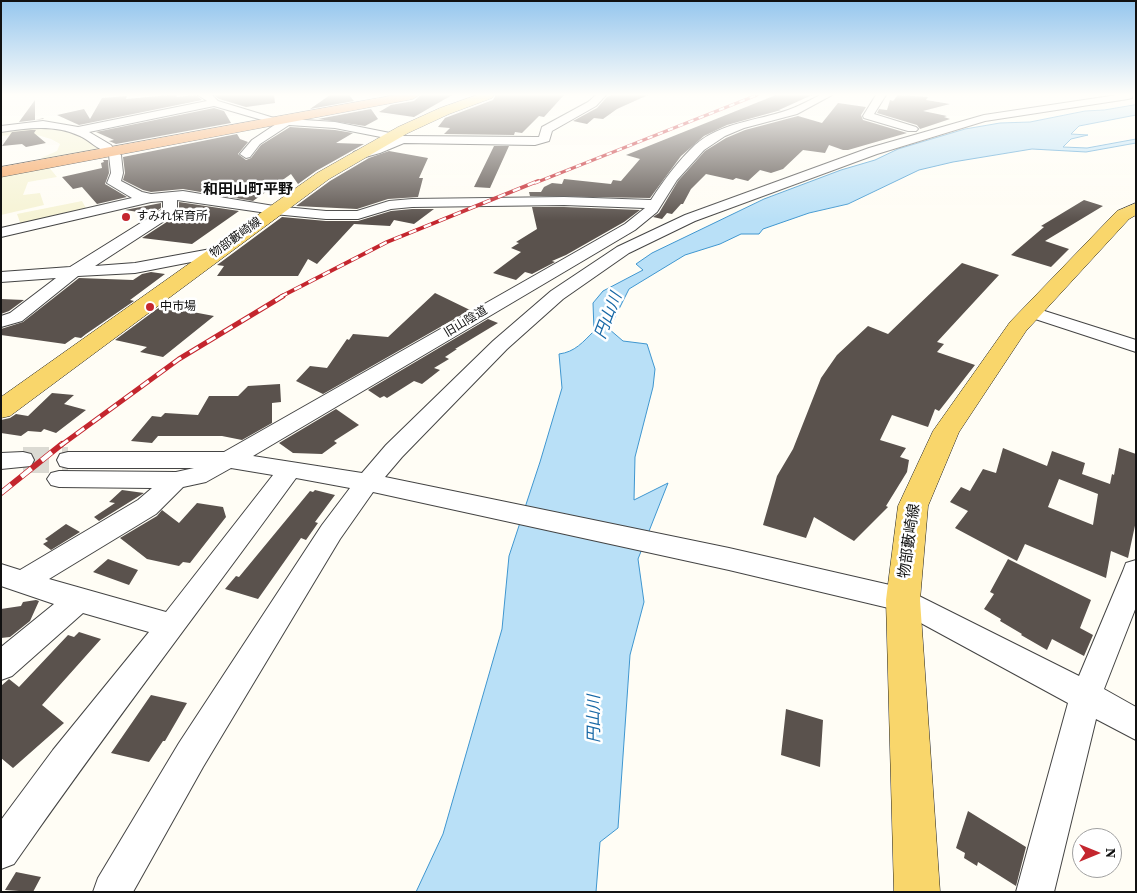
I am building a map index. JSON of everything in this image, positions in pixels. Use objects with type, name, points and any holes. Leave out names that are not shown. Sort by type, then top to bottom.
[{"type":"highway","points":[[1,172],[194,137]]},
{"type":"main road","name":"物部藪崎線","points":[[1,410],[274,210],[358,155],[390,137]]},
{"type":"main road","name":"物部藪崎線","points":[[917,892],[902,600],[913,506],[946,431],[1018,327],[1122,215],[1136,208]]},
{"type":"street","points":[[91,137],[111,152],[117,173],[114,184],[138,196],[151,198]]},
{"type":"street","points":[[246,154],[262,137]]},
{"type":"street","points":[[358,155],[402,140],[535,141],[545,139],[545,137]]},
{"type":"street","name":"旧山陰道","points":[[228,460],[64,470],[176,480],[198,476],[228,460],[630,227],[644,217],[655,204],[686,160],[700,147],[717,137]]},
{"type":"street","points":[[112,892],[191,755],[331,532],[372,483],[394,450],[500,345],[557,295],[623,250],[690,218],[873,151],[921,137]]},
{"type":"street","points":[[1,233],[151,198],[183,195],[274,210],[326,215],[358,215],[390,205],[412,203],[564,201],[655,204]]},
{"type":"street","points":[[1,322],[16,317],[74,272],[170,211],[170,197]]},
{"type":"street","points":[[1,277],[135,268],[216,253]]},
{"type":"street","points":[[1032,312],[1136,346]]},
{"type":"street","points":[[228,460],[372,483],[729,559],[902,600],[1136,724]]},
{"type":"street","points":[[1,851],[65,762],[172,626],[290,469]]},
{"type":"street","points":[[12,578],[147,507],[176,480]]},
{"type":"street","points":[[1035,892],[1086,696],[1136,571]]},
{"type":"street","points":[[12,578],[78,600],[172,626]]},
{"type":"street","points":[[1,666],[78,600]]},
{"type":"shaded area","points":[[43,137],[83,137],[104,148],[42,160],[41,158],[57,151],[60,144]]},
{"type":"shaded area","points":[[48,166],[57,177],[28,182],[23,195],[40,193],[44,205],[1,215],[1,175]]},
{"type":"shaded area","points":[[82,201],[87,210],[21,225],[17,214]]},
{"type":"water","name":"円山川","points":[[939,137],[1081,137],[1071,139],[1063,147],[1087,148],[1136,139],[1136,143],[1086,152],[1032,149],[953,162],[919,170],[848,204],[809,213],[763,229],[759,234],[741,234],[720,244],[685,255],[629,289],[609,329],[623,341],[647,344],[655,369],[653,387],[635,457],[634,500],[668,483],[638,559],[644,602],[630,655],[618,828],[600,842],[596,892],[416,892],[443,834],[502,629],[509,556],[562,388],[559,354],[574,349],[594,331],[593,303],[603,291],[643,270],[636,264],[652,253],[764,199],[841,170],[875,160],[898,149]]},
{"type":"building","points":[[9,137],[38,137],[46,143],[26,147],[22,144],[2,146]]},
{"type":"building","points":[[107,137],[156,137],[116,144],[109,141],[114,140]]},
{"type":"building","points":[[224,137],[239,137],[248,142],[238,154],[246,160],[251,158],[261,145],[274,137],[347,137],[336,143],[364,144],[316,171],[298,184],[291,174],[253,201],[183,189],[151,192],[123,180],[125,173],[123,157]]},
{"type":"building","points":[[672,137],[703,137],[681,156],[650,198],[530,196],[529,192],[541,192],[544,187],[552,183],[562,184],[564,179],[611,184],[613,180],[621,181],[640,159],[626,155]]},
{"type":"building","points":[[894,137],[848,150],[829,145],[825,153],[803,150],[783,169],[771,173],[760,170],[748,181],[706,174],[691,189],[683,204],[672,214],[667,213],[662,219],[653,217],[659,213],[678,181],[705,151],[726,138]]},
{"type":"building","points":[[494,146],[509,146],[490,188],[474,187]]},
{"type":"building","points":[[389,151],[428,158],[419,178],[423,178],[418,197],[388,199],[357,209],[296,206],[330,181],[369,158]]},
{"type":"building","points":[[103,160],[108,160],[109,173],[105,184],[127,197],[97,204],[82,187],[73,189],[62,177],[102,168],[101,163],[104,162]]},
{"type":"building","points":[[1084,200],[1103,206],[1045,241],[1069,249],[1051,267],[1011,255],[1044,227],[1041,226]]},
{"type":"building","points":[[179,202],[239,211],[192,244],[142,238],[176,216],[179,211]]},
{"type":"building","points":[[161,203],[161,208],[152,214],[125,210]]},
{"type":"building","points":[[532,207],[640,210],[624,222],[532,274],[525,272],[516,280],[493,273],[521,252],[511,248],[519,243],[516,242],[537,229]]},
{"type":"building","points":[[434,209],[414,224],[394,220],[390,226],[354,224],[317,264],[308,259],[298,276],[217,276],[224,266],[217,265],[282,217],[326,221],[358,221],[391,211]]},
{"type":"building","points":[[962,263],[999,275],[937,342],[944,344],[937,352],[975,365],[939,411],[935,409],[928,427],[892,415],[880,440],[906,448],[900,457],[909,460],[907,472],[886,506],[888,507],[854,541],[814,517],[806,538],[763,525],[777,476],[793,449],[821,378],[837,355],[868,326],[888,334]]},
{"type":"building","points":[[151,272],[165,274],[130,300],[134,301],[81,338],[75,337],[65,344],[1,335],[1,329],[23,322],[79,278],[133,280],[142,274]]},
{"type":"building","points":[[435,293],[470,310],[323,394],[296,381],[310,366],[327,368],[347,339],[349,340],[353,334],[388,337]]},
{"type":"building","points":[[1,299],[24,300],[9,311],[1,314]]},
{"type":"building","points":[[161,306],[214,316],[163,357],[140,352],[147,347],[115,340]]},
{"type":"building","points":[[488,319],[498,323],[445,357],[449,359],[434,368],[440,370],[422,384],[414,381],[387,398],[384,396],[380,398],[368,390]]},
{"type":"building","points":[[280,384],[281,402],[272,403],[272,423],[242,440],[222,436],[158,436],[152,443],[131,441],[152,416],[161,417],[165,413],[198,415],[209,396],[238,396],[248,386]]},
{"type":"building","points":[[52,393],[74,395],[64,404],[86,410],[56,433],[44,429],[41,432],[28,431],[21,436],[1,433],[1,420],[16,414],[28,416]]},
{"type":"building","points":[[336,409],[359,425],[334,441],[337,443],[322,454],[293,453],[279,443]]},
{"type":"building","points":[[1003,448],[1047,466],[1052,451],[1085,463],[1082,474],[1110,484],[1112,474],[1114,475],[1119,448],[1136,454],[1136,521],[1128,558],[1111,551],[1106,578],[1025,544],[1017,561],[955,528],[968,511],[950,502],[961,487],[970,491],[983,469],[996,473]],"holes":[[[1059,479],[1098,494],[1093,525],[1048,507]]]},
{"type":"building","points":[[122,490],[144,493],[99,521],[94,517],[115,503],[109,502]]},
{"type":"building","points":[[315,490],[335,495],[315,522],[318,523],[306,540],[301,538],[258,599],[225,589],[236,576],[239,577],[310,491],[313,492]]},
{"type":"building","points":[[197,503],[223,507],[226,517],[190,563],[183,562],[179,566],[147,559],[120,538],[157,516],[162,510],[179,523]]},
{"type":"building","points":[[66,524],[80,532],[51,550],[43,544],[48,541],[45,539]]},
{"type":"building","points":[[108,559],[138,570],[129,585],[93,572]]},
{"type":"building","points":[[1008,559],[1091,600],[1080,628],[1093,635],[1084,656],[1052,639],[1047,650],[1021,635],[1000,621],[1001,619],[984,609],[994,594],[990,592]]},
{"type":"building","points":[[39,601],[30,621],[10,637],[1,638],[1,609],[21,606],[23,602]]},
{"type":"building","points":[[79,632],[101,639],[42,705],[64,723],[13,768],[1,758],[1,686],[9,679],[19,687],[68,635],[74,637]]},
{"type":"building","points":[[151,695],[187,703],[165,741],[163,741],[149,762],[111,753]]},
{"type":"building","points":[[786,709],[823,720],[820,767],[781,755]]},
{"type":"building","points":[[968,811],[1026,847],[1016,886],[978,862],[977,866],[964,858],[965,853],[956,848]]},
{"type":"building","points":[[16,872],[41,877],[33,892],[5,890]]},
{"type":"tunnel","points":[[23,460],[68,460]]},
{"type":"railway","points":[[535,183],[652,137]]},
{"type":"railway","points":[[280,297],[387,242],[538,181]]},
{"type":"railway","points":[[60,446],[179,359],[283,296]]},
{"type":"railway","points":[[1,493],[62,444]]},
{"type":"place","name":"すみれ保育所","points":[[126,217]]},
{"type":"place","name":"中市場","points":[[150,307]]},
{"type":"district","name":"和田山町平野","points":[[248,190]]}]
